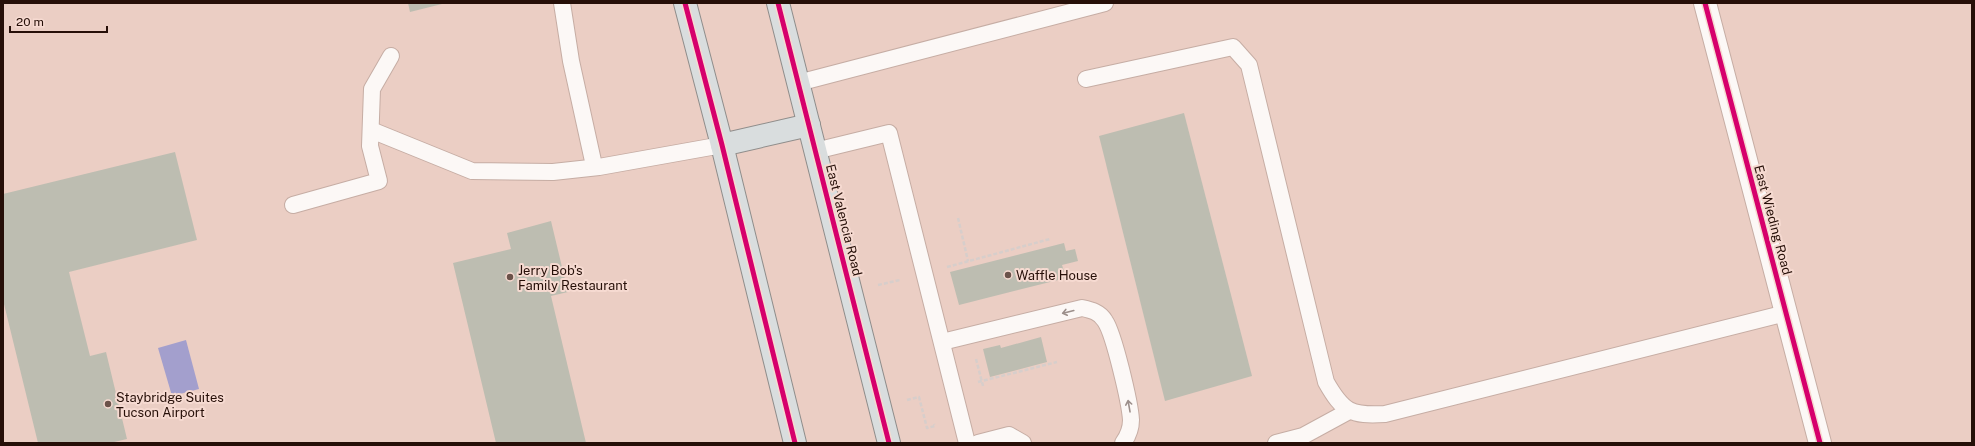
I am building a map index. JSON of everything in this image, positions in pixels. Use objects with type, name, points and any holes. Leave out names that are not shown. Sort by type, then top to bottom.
[{"type":"main road","points":[[685,3],[722,145],[795,443]]},
{"type":"main road","name":"East Valencia Road","points":[[778,3],[889,443]]},
{"type":"main road","points":[[722,145],[809,125]]},
{"type":"street","name":"East Wieding Road","points":[[1705,3],[1820,443]]},
{"type":"lane","points":[[562,3],[574,74],[593,161]]},
{"type":"lane","points":[[798,83],[1105,3]]},
{"type":"lane","points":[[1086,79],[1233,47],[1249,65],[1326,382],[1336,400],[1350,411],[1366,415],[1385,414],[1786,313]]},
{"type":"lane","points":[[293,205],[379,181],[370,146],[372,89],[391,56]]},
{"type":"lane","points":[[371,130],[472,171],[553,172],[599,168],[722,145]]},
{"type":"lane","points":[[815,151],[889,132],[967,443]]},
{"type":"lane","points":[[942,342],[1082,308],[1094,311],[1105,320],[1112,335],[1130,407],[1131,421],[1129,434],[1123,443]]},
{"type":"lane","points":[[1276,443],[1303,436],[1350,411]]},
{"type":"lane","points":[[978,443],[1009,435],[1023,443]]},
{"type":"path","points":[[958,218],[968,261]]},
{"type":"path","points":[[876,286],[1050,239]]},
{"type":"shaded area","points":[[186,340],[199,389],[172,396],[158,348]]},
{"type":"building","points":[[408,3],[442,3],[442,4],[410,12]]},
{"type":"building","points":[[1184,113],[1252,376],[1165,401],[1099,136]]},
{"type":"building","points":[[175,152],[197,240],[69,272],[90,356],[106,352],[127,439],[110,443],[38,443],[3,300],[3,194]]},
{"type":"building","points":[[551,221],[568,292],[551,296],[586,443],[496,443],[453,263],[511,249],[507,233]]},
{"type":"building","name":"Waffle House","points":[[1064,243],[1066,251],[1075,249],[1078,261],[1062,265],[1066,278],[959,305],[950,272]]},
{"type":"building","points":[[1041,337],[1047,362],[990,377],[983,349],[1000,345],[1001,348]]},
{"type":"cycle path","points":[[685,3],[722,145],[795,443]]},
{"type":"cycle path","points":[[778,3],[889,443]]},
{"type":"cycle path","points":[[1705,3],[1820,443]]},
{"type":"place","name":"Waffle House","points":[[1008,275]]},
{"type":"place","name":"Jerry Bob's Family Restaurant","points":[[510,277]]},
{"type":"place","name":"Staybridge Suites Tucson Airport","points":[[108,404]]}]
